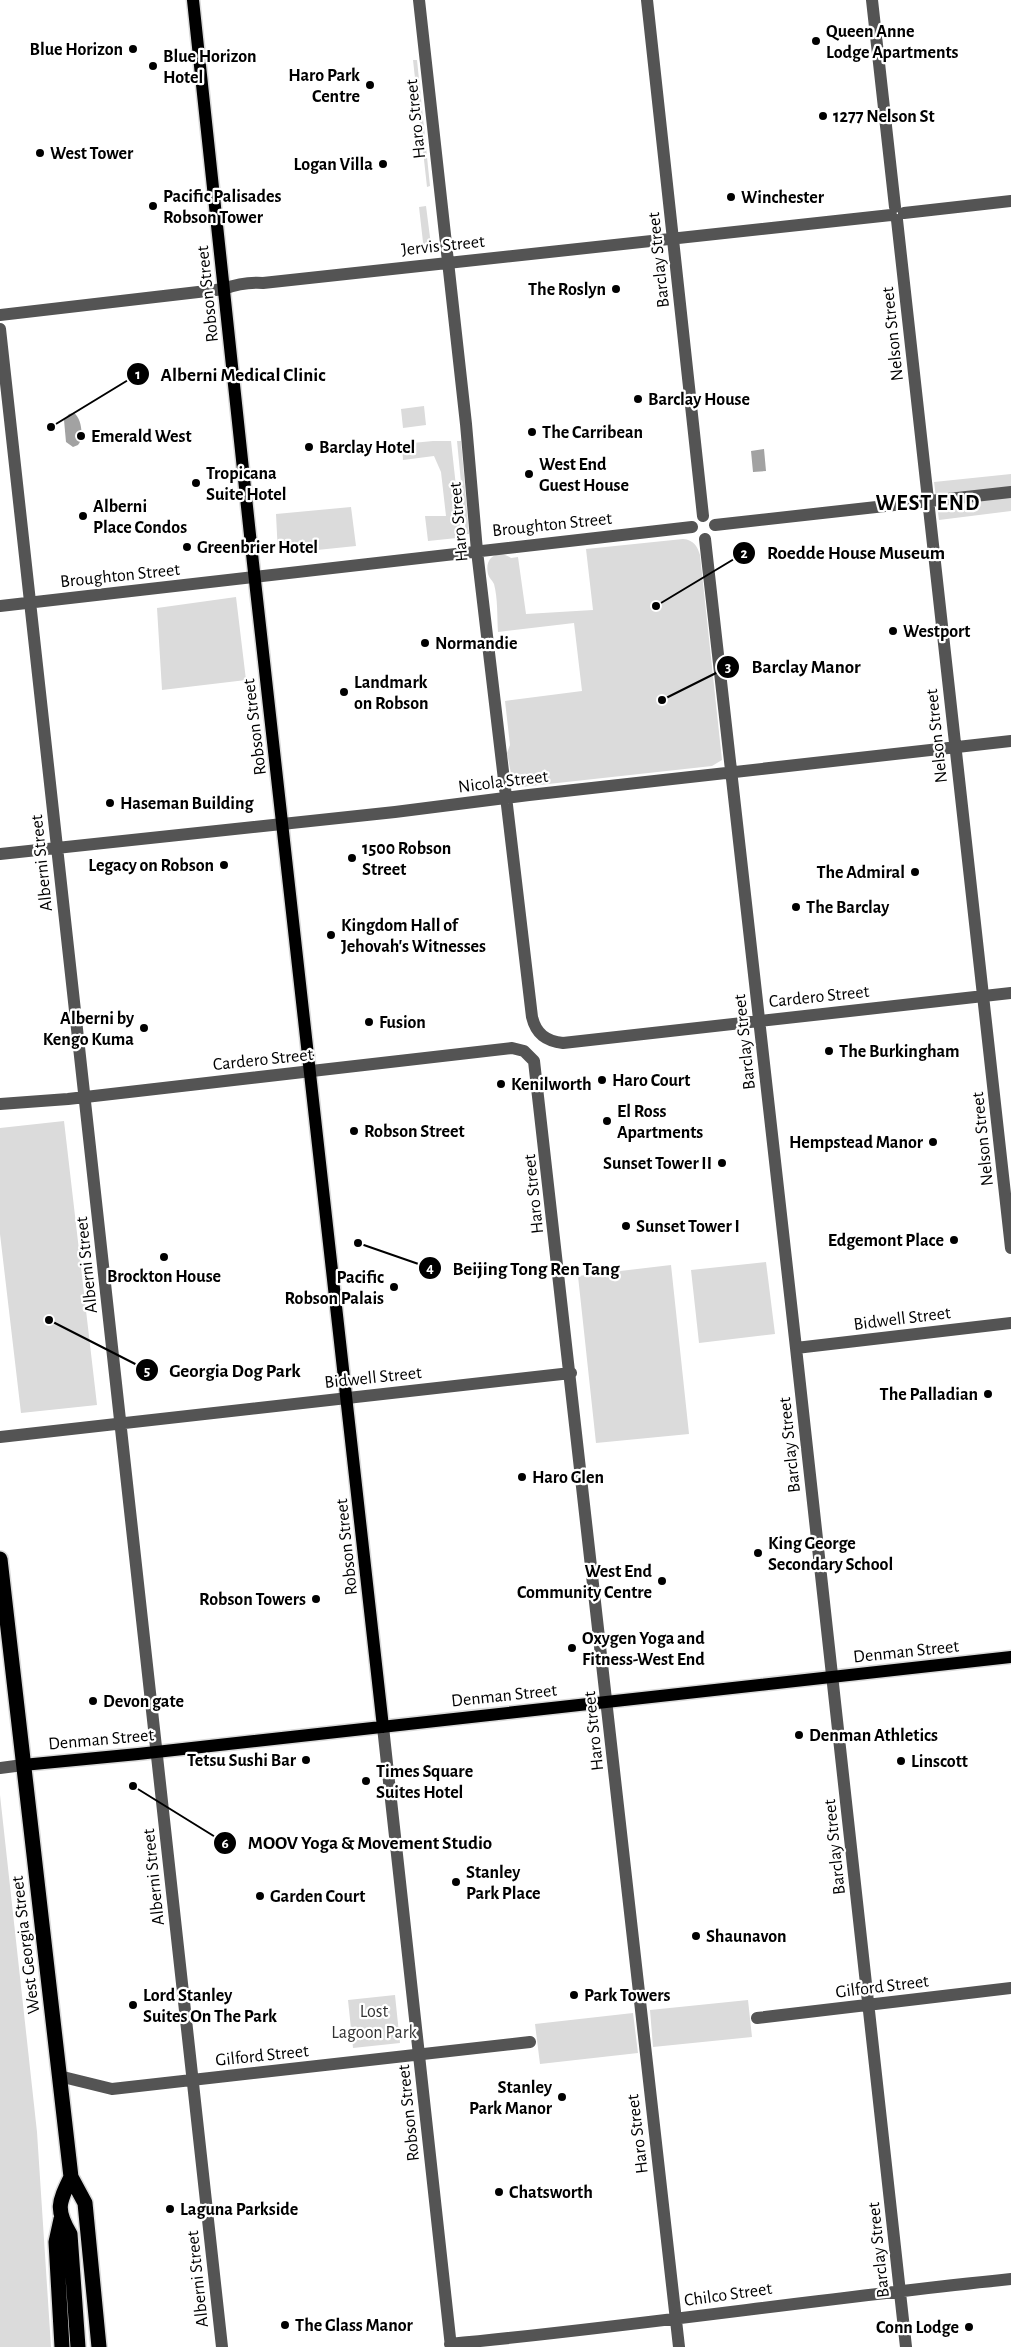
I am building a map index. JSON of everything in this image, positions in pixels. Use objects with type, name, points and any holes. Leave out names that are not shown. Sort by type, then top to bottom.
[{"type":"highway","name":"West Georgia Street","points":[[0,1559],[71,2177],[85,2202],[99,2347]]},
{"type":"highway","points":[[62,2347],[56,2242],[61,2220],[60,2199],[71,2177]]},
{"type":"highway","points":[[61,2220],[70,2234],[78,2347]]},
{"type":"main road","name":"Robson Street","points":[[193,0],[255,577],[383,1726]]},
{"type":"main road","name":"Denman Street","points":[[23,1765],[157,1752],[1011,1657]]},
{"type":"street","name":"Haro Street","points":[[419,0],[477,551],[532,1017],[535,1028],[542,1036]]},
{"type":"street","name":"Barclay Street","points":[[647,0],[703,516]]},
{"type":"street","name":"Nelson Street","points":[[872,0],[1011,1248]]},
{"type":"street","name":"Jervis Street","points":[[0,316],[224,289],[252,282],[673,240],[1011,202]]},
{"type":"street","name":"Alberni Street","points":[[0,329],[86,1096],[222,2347]]},
{"type":"street","points":[[715,526],[1011,492]]},
{"type":"street","points":[[703,516],[710,517],[715,526],[714,533],[705,539],[697,538],[692,527],[696,518],[703,516]]},
{"type":"street","name":"Broughton Street","points":[[0,606],[692,527]]},
{"type":"street","name":"Barclay Street","points":[[705,539],[906,2347]]},
{"type":"street","name":"Nicola Street","points":[[0,854],[283,824],[1011,741]]},
{"type":"street","name":"Cardero Street","points":[[542,1036],[550,1041],[563,1043],[1011,993]]},
{"type":"street","name":"Cardero Street","points":[[0,1104],[512,1048],[528,1054]]},
{"type":"street","name":"Haro Street","points":[[528,1054],[536,1067],[679,2347]]},
{"type":"street","name":"Bidwell Street","points":[[796,1348],[1011,1324]]},
{"type":"street","name":"Bidwell Street","points":[[0,1437],[571,1373]]},
{"type":"street","name":"Robson Street","points":[[383,1726],[451,2346]]},
{"type":"street","name":"Denman Street","points":[[0,1768],[23,1765]]},
{"type":"street","name":"Gilford Street","points":[[757,2018],[1011,1988]]},
{"type":"street","name":"Gilford Street","points":[[59,2076],[112,2089],[530,2042]]},
{"type":"street","name":"Chilco Street","points":[[451,2346],[900,2290],[1011,2279]]},
{"type":"green space","points":[[413,60],[417,60],[430,186],[427,187]]},
{"type":"green space","points":[[426,206],[431,245],[428,250],[424,251],[419,207]]},
{"type":"green space","points":[[424,406],[426,425],[403,428],[401,409]]},
{"type":"green space","points":[[451,441],[461,532],[457,538],[428,541],[425,516],[446,516],[441,472],[434,456],[403,460],[402,444]]},
{"type":"green space","points":[[457,441],[461,441],[469,534],[466,534]]},
{"type":"green space","points":[[1011,474],[1011,511],[939,520],[934,482]]},
{"type":"green space","points":[[351,507],[356,546],[278,554],[276,514]]},
{"type":"green space","points":[[683,539],[694,544],[700,555],[722,760],[712,766],[521,787],[513,784],[507,753],[510,745],[505,701],[582,691],[574,623],[498,632],[494,584],[488,575],[487,568],[490,559],[501,554],[511,558],[518,557],[526,614],[593,610],[586,549]]},
{"type":"green space","points":[[236,597],[246,680],[162,690],[157,608]]},
{"type":"green space","points":[[64,1121],[97,1405],[21,1413],[0,1234],[0,1128]]},
{"type":"green space","points":[[766,1262],[775,1334],[699,1343],[691,1270]]},
{"type":"green space","points":[[671,1265],[689,1434],[596,1443],[578,1276]]},
{"type":"green space","points":[[0,1795],[37,2132],[51,2347],[0,2347]]},
{"type":"green space","name":"Lost Lagoon Park","points":[[395,1995],[400,2043],[353,2048],[348,2000]]},
{"type":"green space","points":[[748,2000],[752,2037],[653,2047],[650,2010]]},
{"type":"green space","points":[[633,2013],[638,2053],[540,2064],[535,2024]]},
{"type":"shaded area","points":[[74,413],[79,420],[81,438],[78,445],[73,447],[66,442],[64,420],[69,414]]},
{"type":"shaded area","points":[[764,449],[766,471],[753,472],[751,451]]},
{"type":"place","name":"Queen Anne Lodge Apartments","points":[[816,41]]},
{"type":"place","name":"Blue Horizon","points":[[133,49]]},
{"type":"place","name":"Blue Horizon Hotel","points":[[153,66]]},
{"type":"place","name":"Haro Park Centre","points":[[370,85]]},
{"type":"place","name":"1277 Nelson St","points":[[823,116]]},
{"type":"place","name":"West Tower","points":[[40,153]]},
{"type":"place","name":"Logan Villa","points":[[383,164]]},
{"type":"place","name":"Winchester","points":[[731,197]]},
{"type":"place","name":"Pacific Palisades Robson Tower","points":[[153,206]]},
{"type":"place","name":"The Roslyn","points":[[616,289]]},
{"type":"place","name":"Barclay House","points":[[638,399]]},
{"type":"place","name":"Alberni Medical Clinic","points":[[51,427]]},
{"type":"place","name":"The Carribean","points":[[532,432]]},
{"type":"place","name":"Emerald West","points":[[81,436]]},
{"type":"place","name":"Barclay Hotel","points":[[309,447]]},
{"type":"place","name":"West End Guest House","points":[[529,474]]},
{"type":"place","name":"Tropicana Suite Hotel","points":[[196,483]]},
{"type":"place","name":"Alberni Place Condos","points":[[83,516]]},
{"type":"place","name":"Greenbrier Hotel","points":[[187,547]]},
{"type":"place","name":"Roedde House Museum","points":[[656,606]]},
{"type":"place","name":"Westport","points":[[893,631]]},
{"type":"place","name":"Normandie","points":[[425,643]]},
{"type":"place","name":"Landmark on Robson","points":[[344,692]]},
{"type":"place","name":"Barclay Manor","points":[[662,700]]},
{"type":"place","name":"Haseman Building","points":[[110,803]]},
{"type":"place","name":"1500 Robson Street","points":[[352,858]]},
{"type":"place","name":"Legacy on Robson","points":[[224,865]]},
{"type":"place","name":"The Admiral","points":[[915,872]]},
{"type":"place","name":"The Barclay","points":[[796,907]]},
{"type":"place","name":"Kingdom Hall of Jehovah's Witnesses","points":[[331,935]]},
{"type":"place","name":"Fusion","points":[[369,1022]]},
{"type":"place","name":"Alberni by Kengo Kuma","points":[[144,1028]]},
{"type":"place","name":"The Burkingham","points":[[829,1051]]},
{"type":"place","name":"Haro Court","points":[[602,1080]]},
{"type":"place","name":"Kenilworth","points":[[501,1084]]},
{"type":"place","name":"El Ross Apartments","points":[[607,1121]]},
{"type":"place","name":"Robson Street","points":[[354,1131]]},
{"type":"place","name":"Hempstead Manor","points":[[933,1142]]},
{"type":"place","name":"Sunset Tower II","points":[[722,1163]]},
{"type":"place","name":"Sunset Tower I","points":[[626,1226]]},
{"type":"place","name":"Edgemont Place","points":[[954,1240]]},
{"type":"place","name":"Beijing Tong Ren Tang","points":[[358,1243]]},
{"type":"place","name":"Brockton House","points":[[164,1257]]},
{"type":"place","name":"Pacific Robson Palais","points":[[394,1287]]},
{"type":"place","name":"Georgia Dog Park","points":[[49,1320]]},
{"type":"place","name":"The Palladian","points":[[988,1394]]},
{"type":"place","name":"Haro Glen","points":[[522,1477]]},
{"type":"place","name":"King George Secondary School","points":[[758,1553]]},
{"type":"place","name":"West End Community Centre","points":[[662,1581]]},
{"type":"place","name":"Robson Towers","points":[[316,1599]]},
{"type":"place","name":"Oxygen Yoga and Fitness-West End","points":[[572,1648]]},
{"type":"place","name":"Devon gate","points":[[93,1701]]},
{"type":"place","name":"Denman Athletics","points":[[799,1735]]},
{"type":"place","name":"Tetsu Sushi Bar","points":[[306,1760]]},
{"type":"place","name":"Linscott","points":[[901,1761]]},
{"type":"place","name":"Times Square Suites Hotel","points":[[366,1781]]},
{"type":"place","name":"MOOV Yoga & Movement Studio","points":[[133,1786]]},
{"type":"place","name":"Stanley Park Place","points":[[456,1882]]},
{"type":"place","name":"Garden Court","points":[[260,1896]]},
{"type":"place","name":"Shaunavon","points":[[696,1936]]},
{"type":"place","name":"Park Towers","points":[[574,1995]]},
{"type":"place","name":"Lord Stanley Suites On The Park","points":[[133,2005]]},
{"type":"place","name":"Stanley Park Manor","points":[[562,2097]]},
{"type":"place","name":"Chatsworth","points":[[499,2192]]},
{"type":"place","name":"Laguna Parkside","points":[[170,2209]]},
{"type":"place","name":"The Glass Manor","points":[[285,2325]]},
{"type":"place","name":"Conn Lodge","points":[[969,2327]]},
{"type":"district","name":"WEST END","points":[[928,502]]}]
